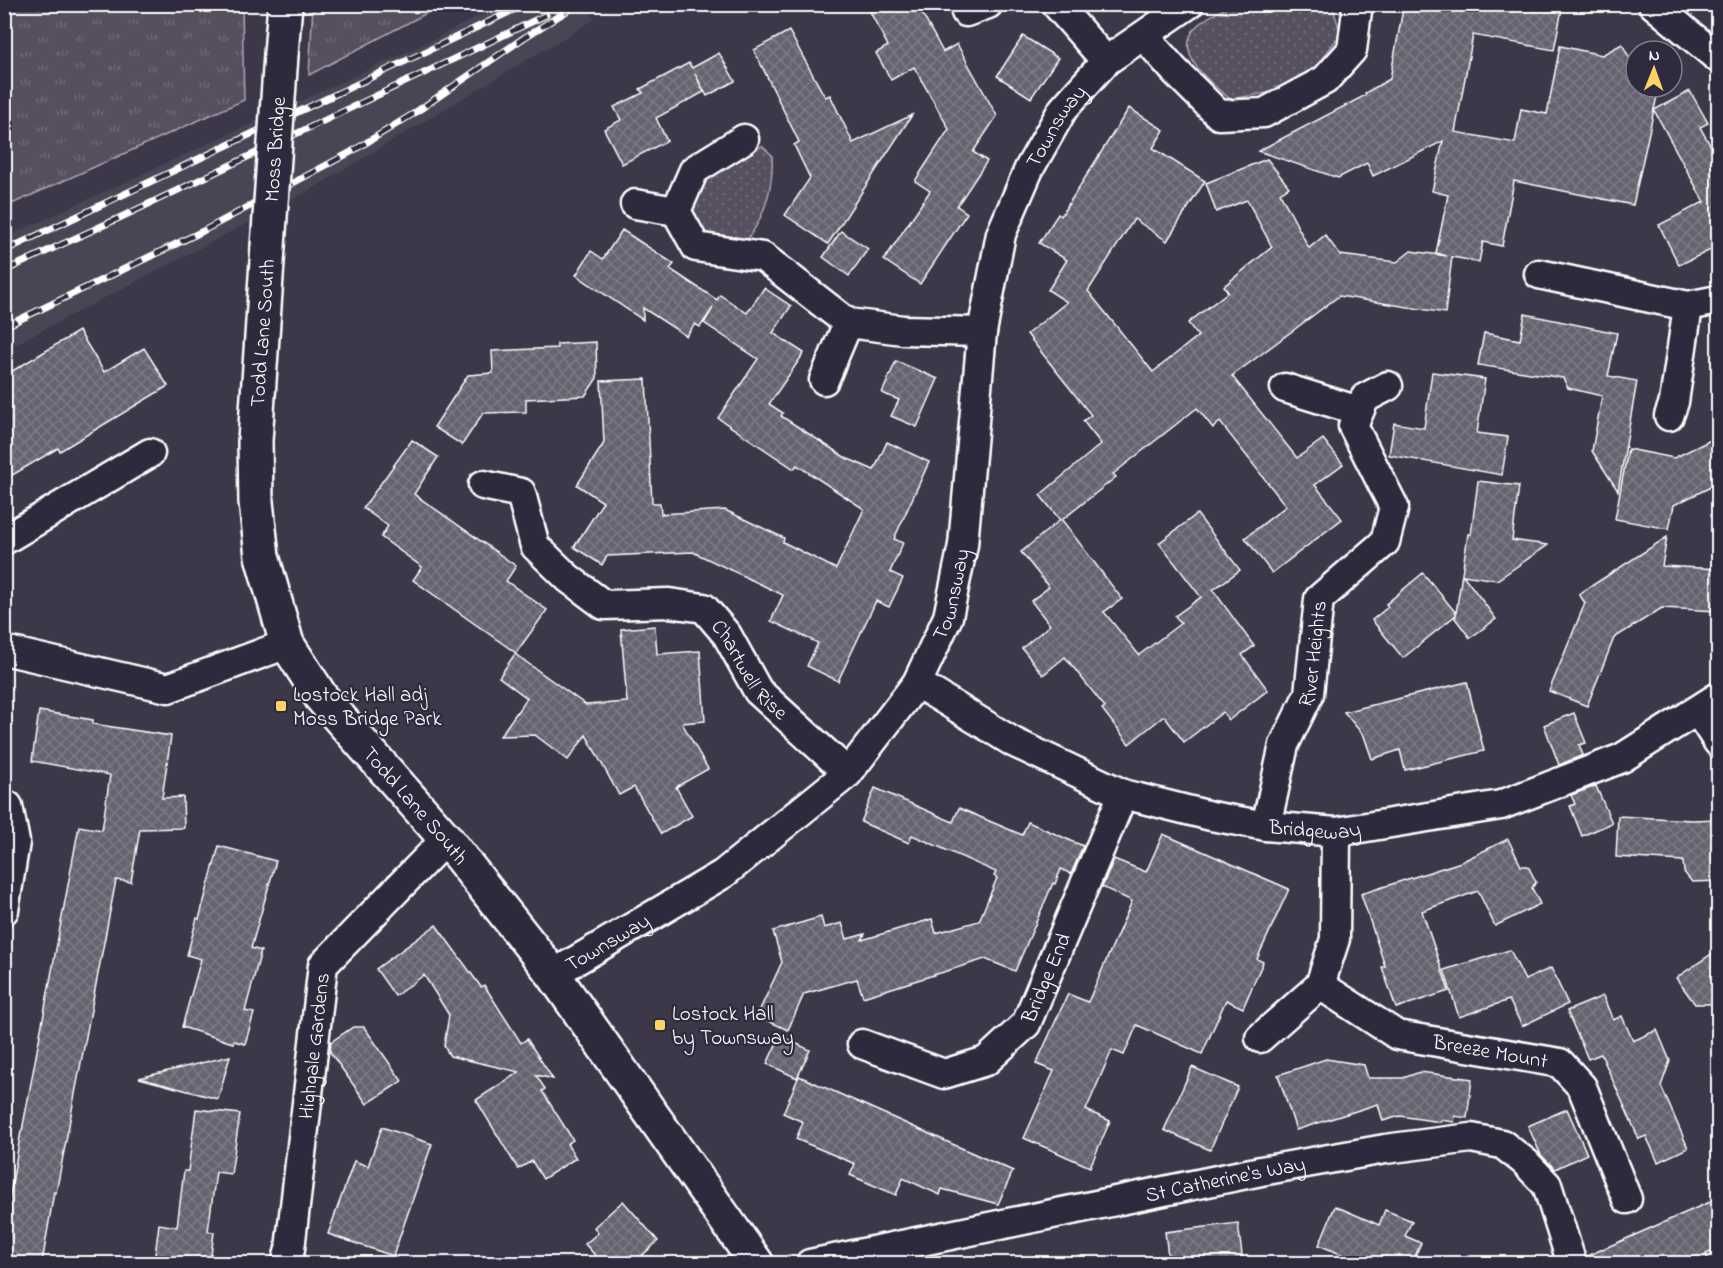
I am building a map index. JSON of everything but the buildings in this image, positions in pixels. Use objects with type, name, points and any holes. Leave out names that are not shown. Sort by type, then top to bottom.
[{"type":"street","name":"Moss Bridge","points":[[268,247],[285,4]]},
{"type":"street","points":[[1056,4],[1106,61]]},
{"type":"street","name":"Townsway","points":[[553,974],[723,874],[848,773],[917,683],[948,616],[963,545],[982,332],[1001,234],[1029,169],[1064,109],[1106,61],[1189,4]]},
{"type":"street","points":[[1144,36],[1219,115],[1264,113],[1325,80],[1352,50],[1356,4]]},
{"type":"street","points":[[1653,4],[1719,58]]},
{"type":"street","points":[[676,211],[694,170],[744,139]]},
{"type":"street","points":[[635,204],[676,211]]},
{"type":"street","points":[[676,211],[696,247],[764,257],[848,323],[903,330],[982,332]]},
{"type":"street","name":"Todd Lane South","points":[[268,247],[255,441],[256,502],[262,556],[288,644],[321,697],[446,839],[553,974],[757,1263]]},
{"type":"street","points":[[1539,274],[1688,306],[1719,300]]},
{"type":"street","points":[[1669,416],[1674,402],[1688,306]]},
{"type":"street","points":[[824,380],[848,323]]},
{"type":"street","points":[[1285,388],[1359,411],[1365,398],[1388,386]]},
{"type":"street","name":"River Heights","points":[[1266,826],[1284,745],[1309,694],[1319,598],[1385,542],[1394,507],[1353,426],[1359,411]]},
{"type":"street","points":[[4,540],[150,453]]},
{"type":"street","name":"Chartwell Rise","points":[[483,485],[521,493],[535,546],[568,578],[604,604],[669,603],[704,608],[727,635],[758,692],[848,773]]},
{"type":"street","points":[[4,650],[168,688],[288,644]]},
{"type":"street","name":"Bridgeway","points":[[917,683],[1013,742],[1123,794],[1210,816],[1266,826],[1336,832],[1502,805],[1622,758],[1708,704]]},
{"type":"street","points":[[1708,704],[1719,742]]},
{"type":"street","name":"Bridge End","points":[[862,1044],[944,1074],[986,1061],[1026,1024],[1123,794]]},
{"type":"street","points":[[4,910],[15,842],[8,806]]},
{"type":"street","points":[[1260,1038],[1320,985],[1335,939],[1336,832]]},
{"type":"street","name":"Highgale Gardens","points":[[286,1263],[290,1249],[323,965],[446,839]]},
{"type":"street","name":"Breeze Mount","points":[[1320,985],[1397,1035],[1560,1062],[1582,1087],[1627,1199]]},
{"type":"street","name":"St Catherine's Way","points":[[810,1263],[1261,1171],[1385,1149],[1471,1138],[1502,1144],[1525,1162],[1547,1185],[1572,1263]]},
{"type":"shaded area","points":[[500,5],[588,5],[594,20],[305,193],[5,350],[4,238],[430,41]]},
{"type":"green space","points":[[313,4],[442,5],[309,75]]},
{"type":"green space","points":[[1233,4],[1332,5],[1341,34],[1316,66],[1279,91],[1230,99],[1197,67],[1191,57],[1189,47],[1190,37],[1199,23]]},
{"type":"green space","points":[[4,5],[242,5],[244,100],[5,207]]},
{"type":"green space","points":[[762,146],[772,155],[772,167],[769,191],[762,215],[742,245],[719,244],[699,229],[692,208],[696,184],[721,167]]},
{"type":"railway","points":[[4,251],[526,4]]},
{"type":"railway","points":[[4,327],[203,231],[351,152],[413,114],[525,37],[578,4]]},
{"type":"railway","points":[[4,271],[546,15]]},
{"type":"place","name":"Lostock Hall adj Moss Bridge Park","points":[[281,706]]},
{"type":"place","name":"Lostock Hall by Townsway","points":[[660,1025]]}]
